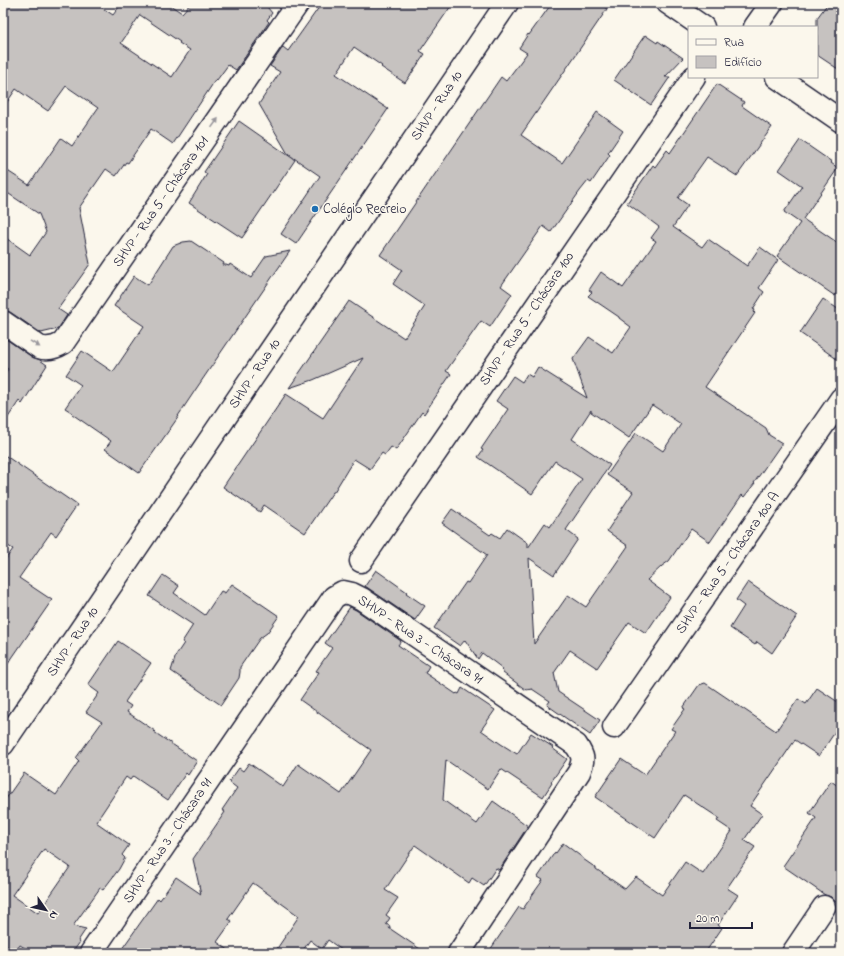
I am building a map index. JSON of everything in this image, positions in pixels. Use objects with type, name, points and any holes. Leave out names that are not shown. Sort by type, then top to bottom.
[{"type":"street","name":"SHVP - Rua 5 - Chácara 101","points":[[3,322],[39,347],[45,349],[55,347],[63,343],[298,3]]},
{"type":"street","name":"SHVP - Rua 10","points":[[3,744],[507,3]]},
{"type":"street","points":[[668,3],[702,26]]},
{"type":"street","points":[[756,26],[772,3]]},
{"type":"street","name":"SHVP - Rua 5 - Chácara 100","points":[[361,561],[693,78]]},
{"type":"street","points":[[778,78],[841,121]]},
{"type":"street","name":"SHVP - Rua 5 - Chácara 100 A","points":[[614,727],[841,398]]},
{"type":"street","name":"SHVP - Rua 3 - Chácara 91","points":[[92,953],[334,597],[343,592],[362,598],[576,745],[581,752],[583,762],[579,772],[459,953]]},
{"type":"street","points":[[793,953],[824,907]]},
{"type":"building","points":[[3,3],[95,3],[113,15],[122,3],[167,3],[182,13],[191,3],[264,3],[272,13],[267,20],[269,22],[236,70],[228,65],[217,80],[216,79],[173,144],[151,129],[128,163],[126,162],[116,176],[106,169],[79,208],[90,264],[58,309],[67,315],[58,329],[41,333],[10,312],[3,310],[3,236],[30,255],[46,232],[39,214],[3,190],[3,168],[29,185],[61,138],[72,146],[98,108],[66,86],[48,111],[16,89],[3,108]],"holes":[[[140,15],[180,42],[179,43],[190,50],[172,77],[121,43]]]},
{"type":"building","points":[[322,3],[453,3],[420,51],[425,54],[405,83],[354,47],[336,74],[388,109],[296,244],[281,234],[320,176],[288,154],[259,104],[280,72],[270,66],[283,47],[288,51]]},
{"type":"building","points":[[552,3],[599,3],[607,9],[521,135],[562,163],[597,112],[623,131],[608,153],[610,155],[591,183],[588,181],[551,232],[543,226],[501,286],[512,294],[490,327],[481,321],[446,371],[451,374],[424,414],[422,412],[396,450],[391,447],[385,455],[382,453],[370,469],[354,459],[334,492],[305,533],[264,505],[260,512],[223,487],[286,394],[323,418],[363,358],[313,380],[289,388],[349,301],[404,338],[425,306],[393,284],[402,270],[380,255],[501,77],[506,81],[527,53],[519,48]]},
{"type":"building","points":[[828,3],[841,3],[841,71],[818,56],[817,18]]},
{"type":"building","points":[[645,35],[657,43],[658,41],[683,58],[665,77],[670,77],[651,105],[614,80]]},
{"type":"building","points":[[717,84],[744,102],[742,106],[772,127],[737,176],[707,157],[678,198],[688,205],[673,227],[702,247],[708,239],[747,266],[760,247],[778,260],[759,288],[764,292],[753,309],[755,310],[755,313],[705,387],[766,428],[769,435],[782,443],[755,483],[744,497],[742,495],[710,542],[691,529],[669,561],[647,580],[670,597],[646,633],[629,622],[597,668],[570,650],[554,673],[558,692],[600,720],[590,735],[547,705],[550,701],[532,689],[526,690],[503,673],[502,668],[482,653],[478,659],[465,640],[460,646],[434,628],[487,555],[442,523],[452,509],[490,535],[492,533],[500,538],[507,528],[528,543],[528,548],[545,523],[550,527],[582,479],[555,461],[532,494],[478,457],[483,450],[481,449],[508,409],[496,401],[513,376],[522,382],[527,374],[532,377],[538,367],[587,398],[573,359],[589,337],[613,353],[631,327],[588,296],[592,292],[589,290],[601,272],[623,288],[656,241],[651,238],[659,227],[627,203],[653,165],[655,167],[667,150],[670,153]],"holes":[[[652,405],[681,424],[663,451],[636,433],[607,475],[633,492],[607,531],[628,546],[586,607],[568,595],[534,644],[529,558],[554,575],[578,539],[566,530],[610,465],[572,439],[591,410],[591,412],[629,438]]]},
{"type":"building","points":[[239,121],[295,160],[242,238],[189,203],[207,174],[204,172]]},
{"type":"building","points":[[800,140],[832,162],[831,163],[838,168],[803,219],[841,245],[841,286],[835,296],[777,256],[800,223],[784,212],[802,186],[779,170]]},
{"type":"building","points":[[191,241],[224,263],[223,265],[229,266],[230,264],[251,278],[266,256],[290,251],[139,473],[105,449],[111,441],[65,408],[81,385],[66,375],[82,351],[113,372],[144,326],[114,306],[134,276],[148,285],[173,246]]},
{"type":"building","points":[[823,299],[841,311],[841,362],[800,333]]},
{"type":"building","points":[[3,337],[32,357],[47,365],[22,404],[19,401],[3,425],[3,377],[8,369],[3,365]]},
{"type":"building","points":[[3,454],[77,505],[56,536],[51,532],[19,578],[52,600],[3,671],[3,563],[13,549],[3,543]]},
{"type":"building","points":[[376,570],[425,606],[415,620],[365,586]]},
{"type":"building","points":[[163,575],[179,586],[174,593],[205,615],[221,591],[225,593],[232,584],[279,616],[267,633],[260,638],[240,667],[239,678],[221,705],[171,671],[176,655],[184,643],[182,642],[193,625],[149,596]]},
{"type":"building","points":[[748,582],[797,616],[772,653],[757,642],[755,645],[730,628],[744,606],[736,600]]},
{"type":"building","points":[[350,607],[401,641],[398,645],[429,666],[425,673],[456,694],[459,694],[462,688],[495,710],[481,730],[517,754],[531,733],[553,747],[552,748],[567,759],[551,782],[552,783],[543,797],[501,769],[488,789],[446,760],[443,800],[477,824],[493,801],[528,826],[499,870],[496,868],[484,886],[472,878],[469,883],[415,845],[385,890],[398,898],[386,915],[390,918],[386,924],[390,926],[389,928],[426,953],[346,953],[328,940],[322,949],[310,940],[301,953],[274,953],[299,916],[253,883],[228,919],[232,921],[217,942],[233,953],[119,953],[158,898],[160,900],[176,877],[201,894],[193,859],[225,812],[222,810],[237,788],[229,782],[239,768],[243,771],[249,763],[283,787],[298,764],[341,794],[371,750],[300,700],[319,672],[316,671],[332,648],[325,643]]},
{"type":"building","points":[[118,641],[151,663],[125,702],[131,706],[127,712],[197,761],[188,775],[186,773],[168,800],[133,776],[130,780],[126,777],[96,822],[129,845],[122,855],[125,858],[119,869],[103,890],[100,888],[73,926],[86,929],[78,941],[80,942],[72,953],[33,953],[20,945],[15,952],[3,944],[3,803],[24,773],[56,795],[79,761],[76,758],[102,722],[86,712],[99,693],[88,685]],"holes":[[[44,849],[70,867],[38,913],[12,895]]]},
{"type":"building","points":[[705,683],[776,731],[798,699],[806,704],[817,688],[841,704],[841,723],[819,756],[795,740],[750,806],[762,814],[744,840],[755,847],[727,888],[738,895],[718,925],[722,928],[705,953],[488,953],[519,907],[523,909],[543,880],[538,877],[563,843],[596,869],[625,889],[636,877],[662,895],[685,862],[703,874],[732,831],[717,821],[719,818],[684,795],[655,838],[595,797],[621,759],[645,775],[675,731],[671,729],[685,709],[683,708],[699,685]]},
{"type":"building","points":[[831,781],[841,788],[841,905],[783,866],[816,818],[809,813]]},
{"type":"place","name":"Colégio Recreio","points":[[315,209]]}]
